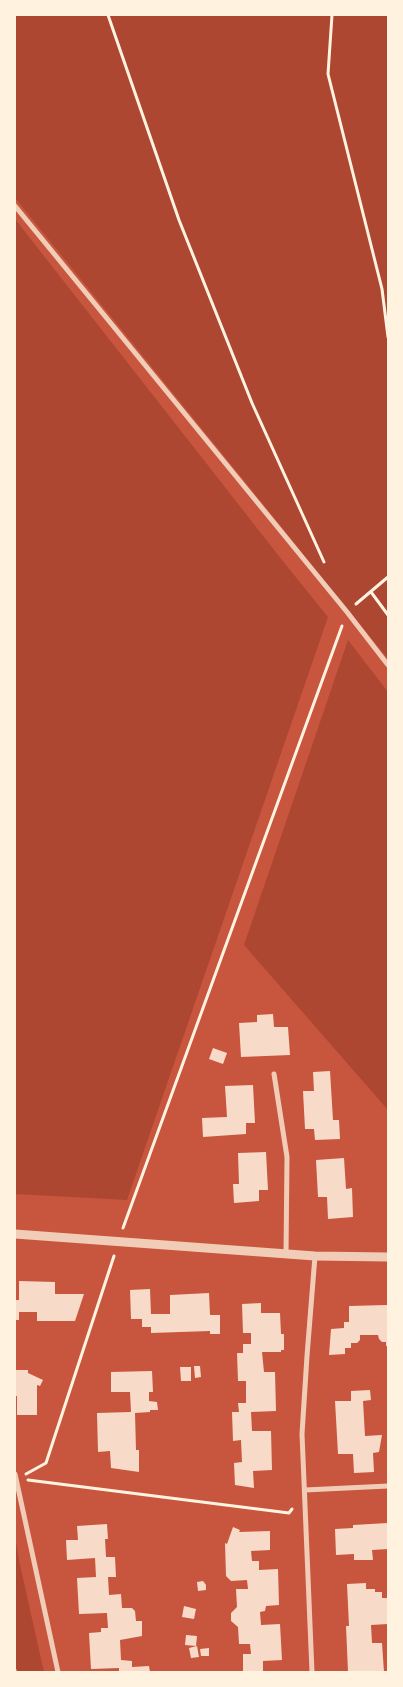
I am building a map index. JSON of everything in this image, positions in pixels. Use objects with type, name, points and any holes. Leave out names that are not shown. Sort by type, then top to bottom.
[{"type":"street","points":[[15,206],[347,612],[388,665]]},
{"type":"street","points":[[274,1074],[287,1157],[286,1254]]},
{"type":"street","points":[[15,1234],[315,1256],[388,1257]]},
{"type":"street","points":[[312,1672],[302,1434],[315,1256]]},
{"type":"street","points":[[16,1477],[58,1672]]},
{"type":"street","points":[[305,1490],[388,1486]]},
{"type":"path","points":[[108,15],[179,220],[252,403],[326,567]]},
{"type":"path","points":[[332,15],[328,74],[382,289],[388,337]]},
{"type":"path","points":[[16,1477],[46,1463],[118,1242],[347,612],[388,577]]},
{"type":"path","points":[[371,592],[388,615]]},
{"type":"path","points":[[16,1477],[289,1513],[305,1490]]},
{"type":"shaded area","points":[[15,15],[388,15],[388,659],[334,592],[347,612],[292,540],[15,198]]},
{"type":"shaded area","points":[[15,219],[328,617],[127,1200],[15,1194]]},
{"type":"shaded area","points":[[348,640],[388,692],[388,1110],[244,945]]},
{"type":"shaded area","points":[[15,1537],[20,1565],[44,1672],[15,1672]]},
{"type":"building","points":[[273,1014],[274,1027],[288,1027],[290,1055],[241,1057],[239,1023],[257,1022],[257,1015]]},
{"type":"building","points":[[213,1048],[227,1053],[223,1064],[209,1059]]},
{"type":"building","points":[[330,1071],[333,1120],[339,1120],[340,1139],[315,1140],[314,1129],[305,1129],[303,1091],[314,1091],[313,1072]]},
{"type":"building","points":[[253,1085],[255,1123],[246,1123],[246,1134],[203,1137],[202,1118],[227,1117],[225,1086]]},
{"type":"building","points":[[266,1152],[268,1190],[259,1190],[259,1201],[234,1203],[233,1184],[239,1184],[238,1153]]},
{"type":"building","points":[[344,1158],[346,1189],[352,1188],[353,1217],[328,1219],[327,1197],[318,1197],[316,1160]]},
{"type":"building","points":[[19,1281],[55,1282],[55,1294],[84,1294],[75,1321],[37,1321],[37,1312],[19,1312],[19,1320],[15,1320],[15,1300],[19,1300]]},
{"type":"building","points":[[150,1289],[151,1314],[170,1314],[170,1295],[209,1293],[210,1315],[220,1315],[220,1334],[210,1334],[210,1331],[151,1333],[151,1327],[142,1327],[142,1319],[131,1319],[130,1290]]},
{"type":"building","points":[[261,1303],[261,1313],[280,1313],[281,1334],[284,1334],[284,1350],[281,1350],[281,1352],[262,1352],[264,1372],[275,1372],[276,1411],[251,1412],[252,1431],[271,1431],[272,1470],[253,1471],[254,1488],[235,1485],[234,1463],[242,1462],[241,1440],[233,1441],[232,1412],[239,1412],[238,1403],[246,1403],[246,1381],[238,1381],[237,1353],[243,1353],[243,1344],[251,1344],[251,1333],[243,1333],[242,1304]]},
{"type":"building","points":[[387,1305],[388,1346],[386,1346],[386,1342],[382,1342],[379,1339],[378,1335],[360,1335],[360,1340],[357,1343],[351,1343],[351,1348],[345,1348],[345,1354],[329,1355],[331,1329],[344,1328],[344,1322],[349,1322],[349,1306]]},
{"type":"building","points":[[194,1366],[200,1366],[201,1377],[195,1378]]},
{"type":"building","points":[[180,1367],[191,1367],[191,1381],[181,1381]]},
{"type":"building","points":[[15,1370],[28,1370],[28,1373],[43,1380],[40,1386],[37,1385],[37,1415],[17,1415]]},
{"type":"building","points":[[152,1371],[153,1392],[149,1392],[149,1401],[157,1402],[158,1410],[135,1413],[136,1450],[139,1450],[139,1472],[111,1468],[110,1451],[98,1452],[97,1413],[131,1412],[130,1392],[111,1392],[111,1372]]},
{"type":"building","points":[[370,1390],[371,1400],[363,1401],[365,1436],[382,1435],[379,1452],[373,1453],[374,1472],[354,1473],[353,1454],[338,1454],[335,1401],[351,1401],[351,1391]]},
{"type":"building","points":[[388,1523],[388,1549],[372,1550],[373,1560],[354,1560],[354,1554],[336,1555],[335,1529],[353,1528],[353,1525]]},
{"type":"building","points":[[107,1524],[108,1539],[105,1539],[106,1557],[115,1557],[116,1577],[108,1577],[109,1595],[121,1594],[122,1608],[132,1608],[135,1611],[136,1621],[142,1621],[142,1636],[120,1640],[121,1660],[132,1661],[132,1667],[149,1666],[150,1672],[119,1672],[119,1668],[91,1669],[89,1633],[101,1632],[101,1628],[108,1628],[107,1613],[79,1614],[77,1578],[96,1577],[95,1558],[67,1560],[66,1540],[78,1540],[77,1526]]},
{"type":"building","points":[[233,1527],[240,1530],[239,1532],[270,1531],[270,1550],[251,1551],[252,1561],[259,1561],[259,1570],[278,1569],[279,1605],[266,1606],[265,1611],[260,1612],[261,1625],[280,1624],[282,1660],[263,1661],[263,1672],[243,1672],[243,1654],[251,1654],[250,1644],[239,1644],[238,1627],[231,1621],[231,1613],[237,1607],[236,1589],[248,1589],[247,1580],[231,1581],[226,1576],[225,1543],[227,1544]]},
{"type":"building","points":[[203,1581],[206,1585],[206,1590],[198,1591],[197,1582]]},
{"type":"building","points":[[366,1583],[366,1589],[375,1589],[375,1592],[382,1592],[382,1598],[388,1598],[388,1624],[371,1625],[372,1643],[382,1643],[384,1672],[348,1672],[346,1626],[349,1626],[347,1584]]},
{"type":"building","points":[[184,1606],[196,1609],[194,1619],[182,1617]]},
{"type":"building","points":[[186,1635],[197,1636],[196,1646],[185,1645]]},
{"type":"building","points":[[197,1646],[199,1657],[191,1658],[189,1648]]},
{"type":"building","points":[[209,1648],[209,1656],[201,1656],[200,1649]]}]
